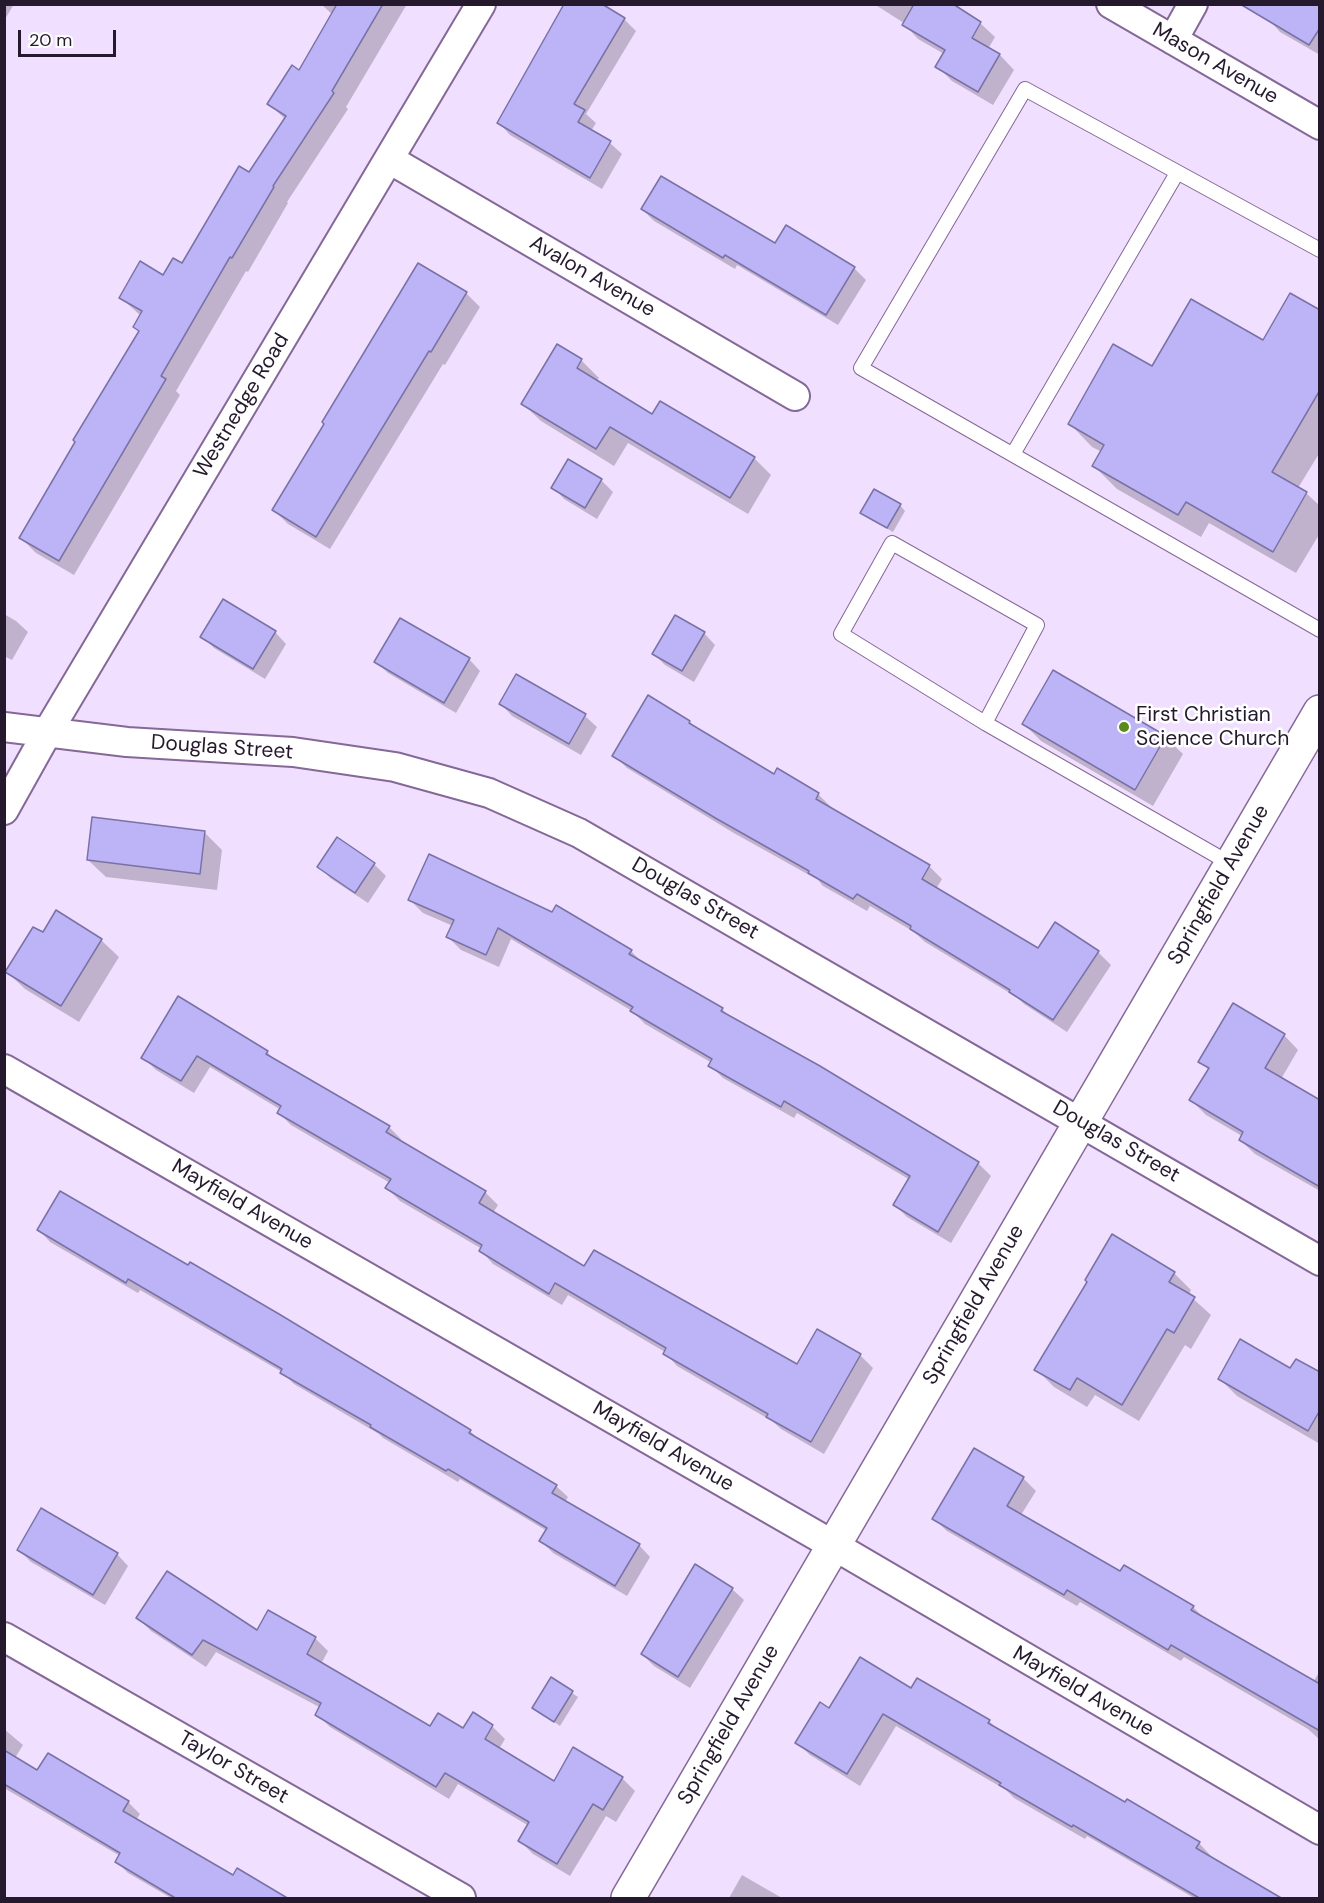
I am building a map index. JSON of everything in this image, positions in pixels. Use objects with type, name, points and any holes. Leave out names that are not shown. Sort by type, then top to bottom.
[{"type":"street","name":"Westnedge Road","points":[[4,810],[47,733],[481,4]]},
{"type":"street","name":"Mason Avenue","points":[[1111,4],[1320,124]]},
{"type":"street","points":[[1173,40],[1193,4]]},
{"type":"street","name":"Avalon Avenue","points":[[390,159],[795,396]]},
{"type":"street","name":"Springfield Avenue","points":[[628,1899],[1320,711]]},
{"type":"street","name":"Douglas Street","points":[[4,727],[127,742],[293,752],[395,767],[489,793],[579,833],[1320,1261]]},
{"type":"street","name":"Mayfield Avenue","points":[[4,1069],[833,1545],[1320,1830]]},
{"type":"street","name":"Taylor Street","points":[[4,1637],[461,1899]]},
{"type":"lane","points":[[1320,250],[1025,89],[861,368],[1320,630]]},
{"type":"lane","points":[[1013,454],[1177,173]]},
{"type":"lane","points":[[985,723],[1037,626],[892,543],[841,634],[985,723],[1231,864]]},
{"type":"building","points":[[337,4],[383,4],[332,91],[334,93],[273,186],[232,258],[230,257],[161,376],[166,379],[59,561],[19,538],[75,442],[73,440],[139,331],[133,327],[142,311],[119,298],[140,261],[163,275],[173,258],[182,263],[239,166],[249,172],[286,116],[267,104],[292,65],[299,70]]},
{"type":"building","points":[[564,4],[602,4],[625,18],[574,104],[585,110],[578,122],[611,141],[590,178],[497,123]]},
{"type":"building","points":[[914,4],[953,4],[981,22],[972,38],[1000,54],[978,92],[935,67],[945,50],[902,25]]},
{"type":"building","points":[[1240,4],[1320,4],[1320,28],[1309,45]]},
{"type":"building","points":[[661,176],[775,243],[786,225],[855,267],[826,315],[725,255],[723,258],[641,209]]},
{"type":"building","points":[[418,263],[467,292],[316,537],[272,510]]},
{"type":"building","points":[[1290,293],[1320,310],[1320,390],[1272,472],[1307,492],[1273,552],[1186,502],[1178,515],[1092,466],[1104,445],[1068,424],[1113,344],[1152,366],[1191,299],[1263,340]]},
{"type":"building","points":[[557,344],[582,359],[577,368],[652,414],[660,401],[755,457],[730,498],[610,427],[596,449],[521,404]]},
{"type":"building","points":[[568,459],[602,479],[585,508],[551,488]]},
{"type":"building","points":[[874,489],[901,504],[887,528],[860,513]]},
{"type":"building","points":[[223,599],[276,631],[253,669],[200,637]]},
{"type":"building","points":[[675,615],[705,632],[682,671],[652,654]]},
{"type":"building","points":[[400,618],[470,658],[444,703],[374,662]]},
{"type":"building","points":[[1053,670],[1166,736],[1135,790],[1022,724]]},
{"type":"building","points":[[516,674],[586,714],[569,744],[499,704]]},
{"type":"building","points":[[648,695],[690,721],[689,723],[774,774],[777,768],[819,793],[816,799],[930,865],[922,879],[1038,948],[1055,922],[1099,951],[1053,1020],[1009,992],[1010,990],[910,929],[911,926],[857,894],[853,899],[612,756]]},
{"type":"building","points":[[92,817],[205,831],[200,874],[87,860]]},
{"type":"building","points":[[337,837],[375,863],[355,893],[317,867]]},
{"type":"building","points":[[429,854],[552,912],[556,905],[632,950],[629,954],[723,1008],[721,1011],[820,1066],[979,1162],[938,1232],[893,1205],[910,1176],[784,1101],[781,1107],[708,1066],[712,1059],[630,1011],[633,1007],[498,928],[486,955],[446,937],[454,920],[408,900]]},
{"type":"building","points":[[56,910],[102,939],[61,1006],[5,972],[33,927],[43,932]]},
{"type":"building","points":[[178,996],[268,1051],[266,1054],[390,1126],[386,1132],[486,1191],[479,1203],[584,1266],[594,1250],[797,1364],[817,1329],[861,1354],[811,1442],[766,1417],[768,1414],[663,1354],[666,1348],[555,1283],[549,1294],[479,1251],[482,1245],[385,1188],[391,1179],[277,1113],[281,1106],[197,1056],[181,1081],[141,1058]]},
{"type":"building","points":[[1233,1003],[1285,1034],[1265,1068],[1320,1100],[1320,1187],[1239,1140],[1243,1132],[1189,1100],[1209,1068],[1198,1062]]},
{"type":"building","points":[[60,1191],[188,1265],[190,1262],[471,1430],[469,1433],[557,1485],[552,1493],[640,1544],[615,1586],[539,1541],[547,1528],[448,1469],[446,1471],[370,1427],[371,1425],[280,1373],[282,1369],[128,1279],[126,1283],[37,1230]]},
{"type":"building","points":[[1112,1234],[1175,1272],[1169,1282],[1195,1297],[1174,1333],[1167,1329],[1122,1405],[1077,1378],[1070,1390],[1034,1370],[1087,1282],[1085,1280]]},
{"type":"building","points":[[1240,1339],[1290,1368],[1296,1359],[1320,1372],[1320,1410],[1308,1431],[1218,1379]]},
{"type":"building","points":[[974,1448],[1024,1477],[1007,1506],[1120,1571],[1124,1565],[1194,1606],[1191,1610],[1320,1684],[1320,1731],[1171,1645],[1168,1650],[1067,1590],[1064,1595],[932,1519]]},
{"type":"building","points":[[41,1508],[118,1553],[93,1595],[17,1550]]},
{"type":"building","points":[[695,1564],[733,1588],[678,1677],[641,1654]]},
{"type":"building","points":[[167,1571],[257,1630],[268,1610],[316,1637],[307,1654],[430,1726],[438,1713],[463,1728],[473,1712],[493,1725],[485,1739],[554,1781],[573,1747],[623,1777],[603,1810],[593,1804],[557,1864],[518,1841],[529,1822],[445,1773],[436,1787],[315,1715],[321,1703],[203,1640],[192,1655],[136,1618]]},
{"type":"building","points":[[860,1657],[911,1688],[917,1678],[990,1720],[988,1723],[1125,1802],[1127,1799],[1200,1842],[1196,1848],[1283,1899],[1201,1899],[999,1785],[1001,1783],[883,1714],[847,1774],[795,1743],[820,1702],[829,1708]]},
{"type":"building","points":[[551,1677],[573,1691],[554,1722],[532,1708]]},
{"type":"building","points":[[4,1750],[37,1770],[48,1753],[129,1801],[123,1811],[233,1875],[237,1868],[289,1899],[177,1899],[115,1862],[120,1853],[4,1784]]},
{"type":"place","name":"First Christian Science Church","points":[[1124,727]]}]
